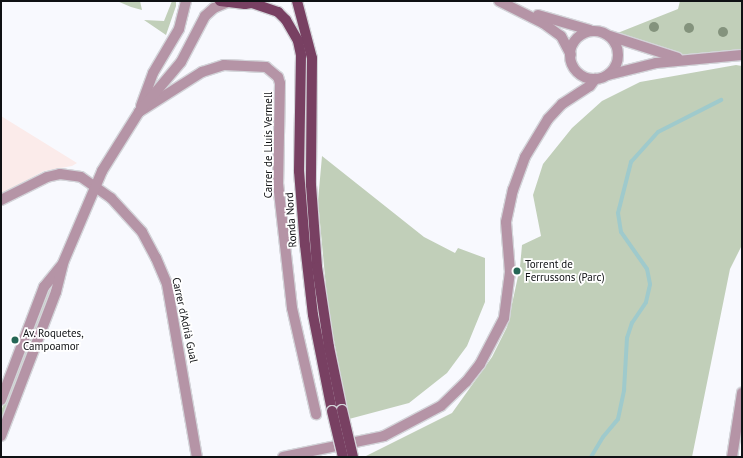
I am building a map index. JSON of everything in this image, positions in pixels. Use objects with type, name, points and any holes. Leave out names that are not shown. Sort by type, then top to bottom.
[{"type":"main road","name":"Ronda Nord","points":[[297,1],[312,58],[311,185],[317,267],[343,457]]},
{"type":"main road","name":"Ronda Nord","points":[[223,2],[256,2],[278,12],[286,20],[298,41],[301,55],[299,171],[313,315],[337,411],[353,457]]},
{"type":"street","points":[[139,112],[153,73],[179,29],[186,1]]},
{"type":"street","points":[[499,1],[543,23],[561,36],[570,55],[573,66],[580,75],[595,79],[656,63],[742,56]]},
{"type":"street","points":[[1,436],[56,292],[63,263],[102,171],[139,112],[180,62],[205,16],[223,2]]},
{"type":"street","points":[[514,9],[602,32],[663,55],[690,60]]},
{"type":"street","points":[[570,55],[574,40],[590,30]]},
{"type":"street","points":[[608,75],[617,64],[619,55],[615,42],[610,36]]},
{"type":"street","name":"Carrer de Lluís Vermell","points":[[139,112],[202,72],[224,65],[266,67],[278,77],[280,83],[278,184],[291,300],[316,414]]},
{"type":"street","points":[[283,457],[384,436],[441,406],[466,382],[480,364],[504,318],[510,272],[506,222],[513,190],[525,157],[548,119],[562,104],[590,86],[595,79]]},
{"type":"street","name":"Carrer d'Adrià Gual","points":[[1,200],[47,177],[60,174],[81,177],[110,198],[142,232],[156,258],[167,284],[197,457]]},
{"type":"street","points":[[1,400],[44,287],[63,263]]},
{"type":"street","points":[[732,457],[742,393]]},
{"type":"shaded area","points":[[1,116],[77,163],[72,166],[44,171],[1,194]]},
{"type":"green space","points":[[117,1],[140,1],[142,10],[131,7]]},
{"type":"green space","points":[[172,1],[176,1],[176,6],[166,35],[144,20],[164,21]]},
{"type":"green space","points":[[680,1],[742,1],[742,55],[695,60],[610,36],[678,9]]},
{"type":"green space","points":[[736,65],[742,66],[742,245],[730,269],[692,457],[364,457],[452,413],[492,357],[507,327],[520,267],[522,245],[541,236],[533,195],[543,164],[572,128],[602,101],[640,82]]},
{"type":"green space","points":[[322,156],[424,237],[455,253],[458,248],[485,258],[485,302],[467,346],[447,373],[409,403],[349,419],[328,309],[318,201]]},
{"type":"green space","points":[[48,289],[51,290],[1,424],[1,411]]},
{"type":"waterway","points":[[591,457],[603,437],[618,419],[624,390],[627,338],[632,323],[646,302],[650,284],[647,269],[621,232],[618,213],[631,162],[658,132],[721,100]]},
{"type":"place","name":"Torrent de Ferrussons (Parc)","points":[[517,271]]},
{"type":"place","name":"Av. Roquetes, Campoamor","points":[[15,340]]}]
